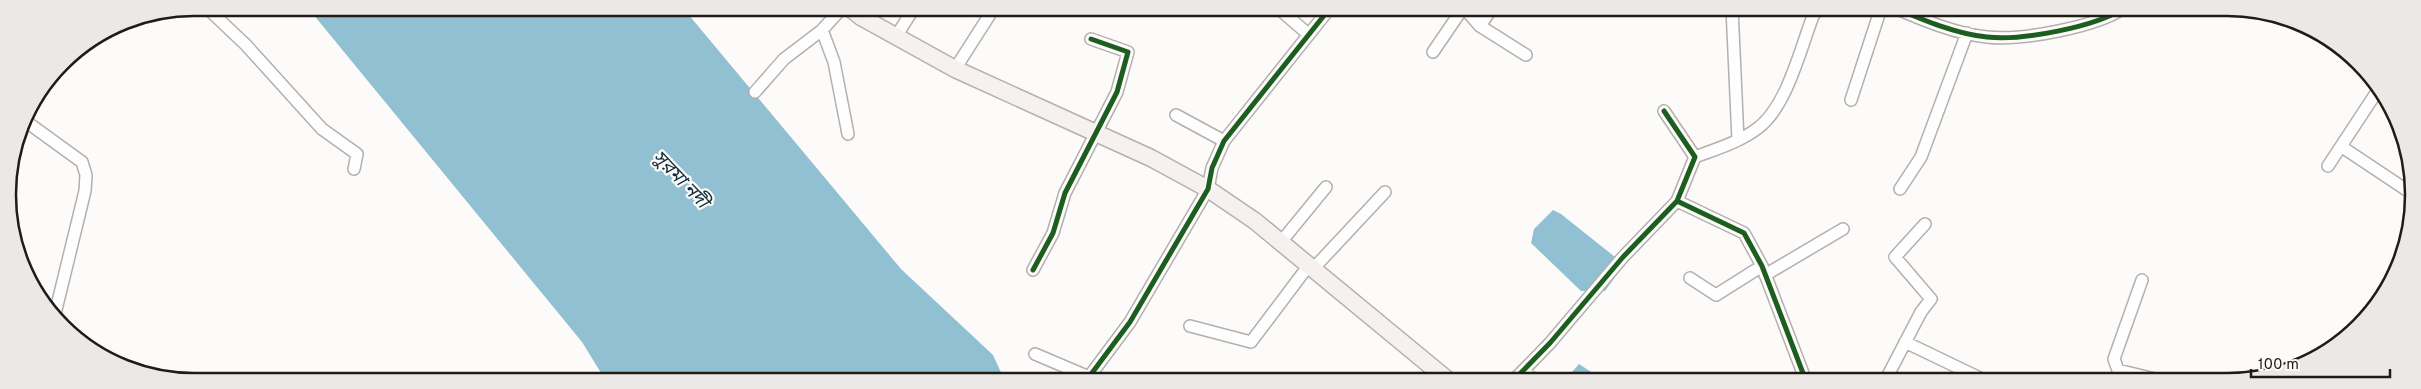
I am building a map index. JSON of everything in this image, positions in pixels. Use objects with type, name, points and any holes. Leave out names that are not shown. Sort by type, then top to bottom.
[{"type":"main road","points":[[868,16],[955,69],[1151,158],[1208,189],[1255,221],[1439,373]]},
{"type":"street","points":[[215,16],[246,45],[322,129],[357,154],[354,170]]},
{"type":"street","points":[[755,92],[784,59],[822,30],[835,16]]},
{"type":"street","points":[[897,35],[909,16]]},
{"type":"street","points":[[955,69],[989,16]]},
{"type":"street","points":[[1287,16],[1308,34]]},
{"type":"street","points":[[1092,373],[1130,322],[1208,189],[1212,168],[1224,141],[1323,16]]},
{"type":"street","points":[[1433,52],[1458,16]]},
{"type":"street","points":[[1471,16],[1480,26],[1526,55]]},
{"type":"street","points":[[1480,26],[1487,16]]},
{"type":"street","points":[[1732,16],[1738,140]]},
{"type":"street","points":[[1521,373],[1623,257],[1677,201],[1695,156],[1738,140],[1758,129],[1774,112],[1813,16]]},
{"type":"street","points":[[1851,100],[1878,16]]},
{"type":"street","points":[[1918,16],[1966,33],[1994,37],[2057,31],[2100,20],[2108,16]]},
{"type":"street","points":[[822,30],[834,62],[848,134]]},
{"type":"street","points":[[1900,189],[1921,157],[1966,33]]},
{"type":"street","points":[[1033,270],[1053,233],[1065,193],[1117,92],[1128,52],[1091,40]]},
{"type":"street","points":[[2328,166],[2375,95]]},
{"type":"street","points":[[1664,111],[1695,156]]},
{"type":"street","points":[[1176,115],[1224,141]]},
{"type":"street","points":[[31,125],[82,162],[86,175],[85,191],[57,308]]},
{"type":"street","points":[[2342,147],[2405,189]]},
{"type":"street","points":[[1281,242],[1326,188]]},
{"type":"street","points":[[1190,326],[1251,342],[1311,267],[1385,192]]},
{"type":"street","points":[[1677,201],[1744,233],[1763,270],[1803,373]]},
{"type":"street","points":[[1889,373],[1921,312],[1931,299],[1896,257],[1925,224]]},
{"type":"street","points":[[1690,278],[1716,295],[1843,229]]},
{"type":"street","points":[[2130,373],[2118,370],[2114,359],[2142,280]]},
{"type":"street","points":[[1905,342],[1969,373]]},
{"type":"street","points":[[1035,354],[1075,373]]},
{"type":"street","points":[[1524,370],[1527,373]]},
{"type":"water","name":"সুরমা নদী","points":[[315,16],[690,16],[901,269],[993,355],[1001,373],[601,373],[582,342]]},
{"type":"water","points":[[1553,210],[1561,214],[1615,257],[1618,273],[1605,291],[1581,291],[1531,243],[1534,229]]},
{"type":"water","points":[[1579,364],[1593,373],[1571,373]]},
{"type":"cycle path","points":[[1092,373],[1130,322],[1208,189],[1212,168],[1224,141],[1324,16]]},
{"type":"cycle path","points":[[1914,16],[1952,30],[2001,38],[2038,35],[2058,31],[2077,27],[2108,16]]},
{"type":"cycle path","points":[[1033,270],[1053,233],[1065,193],[1117,92],[1128,52],[1091,39]]},
{"type":"cycle path","points":[[1521,373],[1550,343],[1623,257],[1677,201],[1695,157],[1664,111]]},
{"type":"cycle path","points":[[1677,201],[1744,233],[1762,266],[1803,373]]}]
